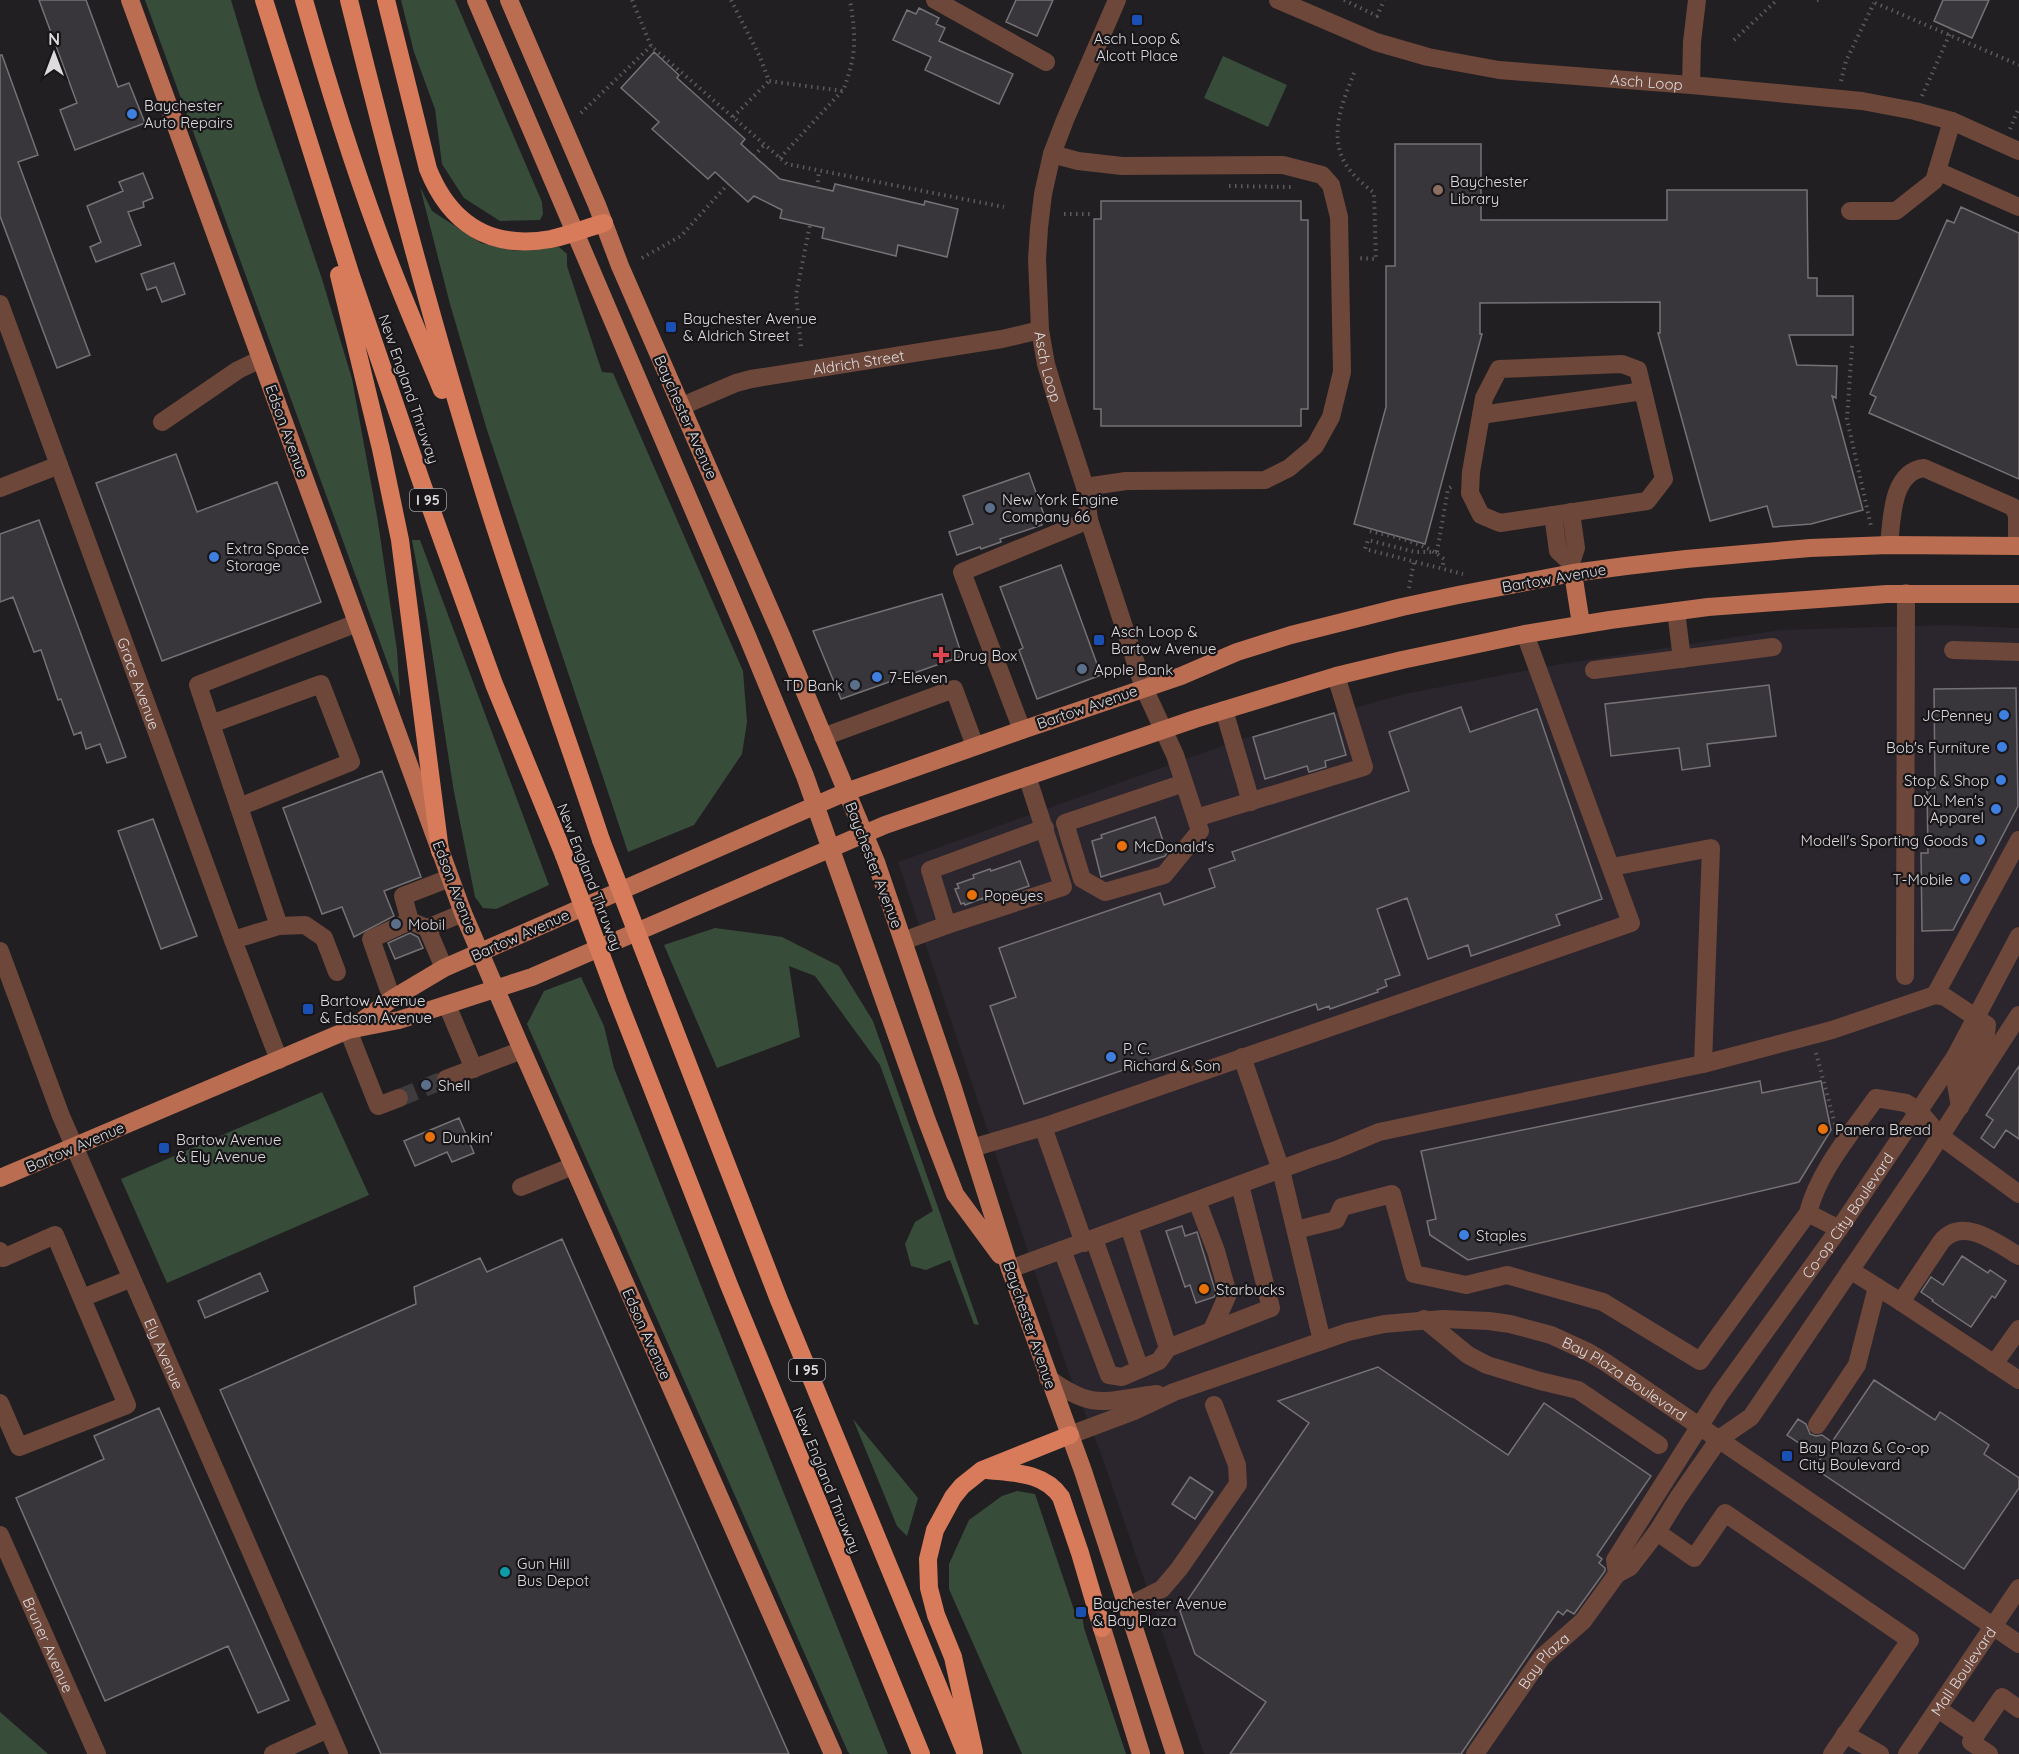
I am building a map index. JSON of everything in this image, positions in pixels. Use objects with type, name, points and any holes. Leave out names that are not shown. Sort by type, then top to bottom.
[{"type":"highway","name":"New England Thruway","points":[[264,0],[362,310],[481,650],[564,855],[733,1296],[921,1754]]},
{"type":"highway","points":[[304,0],[325,73],[378,235],[485,497]]},
{"type":"highway","name":"New England Thruway","points":[[349,0],[408,234],[443,357],[485,497],[601,840],[779,1300],[966,1754]]},
{"type":"highway","points":[[386,0],[428,169],[438,193],[452,212],[478,231],[507,240],[534,241],[552,238],[604,223]]},
{"type":"highway","points":[[307,139],[381,448],[400,540],[440,851]]},
{"type":"highway","points":[[975,1754],[953,1657],[932,1602],[928,1574],[930,1546],[949,1502],[962,1486],[982,1470],[1070,1434]]},
{"type":"highway","points":[[982,1470],[1032,1476],[1056,1490],[1061,1497],[1080,1553],[1102,1628]]},
{"type":"main road","name":"Edson Avenue","points":[[130,0],[464,913],[832,1754]]},
{"type":"main road","name":"Baychester Avenue","points":[[476,0],[748,638],[815,805],[955,1194],[1010,1269]]},
{"type":"main road","name":"Baychester Avenue","points":[[509,0],[620,266],[781,635],[876,862],[1010,1269],[1070,1434],[1128,1606],[1175,1754]]},
{"type":"main road","name":"Bartow Avenue","points":[[0,1178],[348,1030],[392,999],[444,968],[815,805],[975,746],[1180,676],[1237,652],[1402,607],[1572,568],[1755,552],[1889,545],[2018,545]]},
{"type":"main road","points":[[1572,568],[1581,624]]},
{"type":"main road","name":"Bartow Avenue","points":[[348,1030],[399,1020],[532,977],[864,834],[1163,729],[1336,676],[1525,634],[1676,611],[1816,598],[1906,593],[2019,594]]},
{"type":"main road","points":[[1102,1628],[1142,1754]]},
{"type":"street","points":[[935,0],[1046,62]]},
{"type":"street","name":"Asch Loop","points":[[1117,0],[1052,154],[1038,228],[1040,330],[1046,364],[1085,487],[1089,520],[1144,688],[1163,729],[1198,825]]},
{"type":"street","name":"Asch Loop","points":[[1278,0],[1376,42],[1438,59],[1498,70],[1862,101],[1952,121],[2019,151]]},
{"type":"street","points":[[1691,85],[1692,42],[1697,0]]},
{"type":"street","points":[[1850,211],[1896,211],[1935,182],[1952,121]]},
{"type":"street","points":[[1052,154],[1078,161],[1122,166],[1283,165],[1322,175],[1331,185],[1339,217],[1342,372],[1331,417],[1315,446],[1289,468],[1265,480],[1126,481],[1085,487]]},
{"type":"street","points":[[1937,171],[2019,207]]},
{"type":"street","name":"Grace Avenue","points":[[0,304],[279,1060]]},
{"type":"street","name":"Aldrich Street","points":[[682,406],[727,386],[751,379],[1002,339],[1040,330]]},
{"type":"street","points":[[162,422],[238,370],[261,359]]},
{"type":"street","points":[[1622,364],[1638,370],[1643,391],[1664,479],[1647,501],[1500,523],[1481,515],[1470,493],[1471,472],[1484,398],[1499,369],[1622,364]]},
{"type":"street","points":[[1481,415],[1643,391]]},
{"type":"street","points":[[0,488],[59,465]]},
{"type":"street","points":[[1889,545],[1894,504],[1901,485],[1906,477],[1924,468],[2013,507],[2016,515],[2018,545]]},
{"type":"street","points":[[1562,514],[1576,548],[1572,568]]},
{"type":"street","points":[[1022,730],[962,572],[1089,520]]},
{"type":"street","points":[[1905,976],[1906,593]]},
{"type":"street","points":[[1676,611],[1682,659]]},
{"type":"street","points":[[279,926],[198,685],[357,622]]},
{"type":"street","points":[[972,1148],[1043,1127],[1631,922],[1525,634]]},
{"type":"street","points":[[1594,670],[1773,647]]},
{"type":"street","points":[[1953,650],[2019,652]]},
{"type":"street","points":[[1184,783],[1065,823],[1082,879],[1105,892],[1164,875],[1198,825],[1251,802],[1364,767],[1336,676]]},
{"type":"street","points":[[211,724],[321,684],[351,762],[239,807]]},
{"type":"street","points":[[823,737],[954,689],[975,746]]},
{"type":"street","points":[[1224,710],[1251,802]]},
{"type":"street","points":[[903,941],[1063,887],[1027,776]]},
{"type":"street","points":[[947,925],[930,870],[1045,828]]},
{"type":"street","points":[[1935,995],[2019,840]]},
{"type":"street","points":[[1612,867],[1711,848],[1704,1064]]},
{"type":"street","points":[[444,968],[403,896],[450,878]]},
{"type":"street","points":[[392,999],[371,939],[464,913]]},
{"type":"street","points":[[233,940],[279,926],[305,925],[324,938],[337,972]]},
{"type":"street","name":"Co-op City Boulevard","points":[[1699,1425],[1839,1229],[1955,1057],[2019,936]]},
{"type":"street","name":"Ely Avenue","points":[[0,951],[61,1116],[130,1279],[338,1752]]},
{"type":"street","points":[[1010,1269],[1336,1150],[1379,1131],[1704,1064],[1832,1030],[1935,995],[1945,997],[1987,1025],[1986,1034],[1956,1084],[1960,1107]]},
{"type":"street","points":[[447,1005],[474,1068]]},
{"type":"street","points":[[1719,1439],[1751,1417],[1960,1107],[2019,1015]]},
{"type":"street","points":[[348,1030],[378,1106],[399,1098]]},
{"type":"street","points":[[446,1079],[522,1050]]},
{"type":"street","points":[[1242,1057],[1281,1170],[1322,1341]]},
{"type":"street","points":[[1296,1230],[1336,1220],[1342,1207],[1392,1194],[1414,1274],[1466,1285],[1508,1275],[1603,1302],[1700,1361],[1808,1213],[1812,1196],[1841,1147],[1876,1098],[1906,1103],[1919,1111],[1940,1136],[2019,1194]]},
{"type":"street","points":[[1043,1127],[1140,1369]]},
{"type":"street","points":[[521,1187],[573,1166]]},
{"type":"street","points":[[1062,1250],[1109,1375],[1122,1377],[1159,1361],[1168,1348],[1271,1308],[1239,1185]]},
{"type":"street","points":[[1197,1201],[1216,1251],[1228,1294],[1212,1330]]},
{"type":"street","points":[[1808,1213],[1839,1229]]},
{"type":"street","points":[[1129,1226],[1168,1348]]},
{"type":"street","points":[[1901,1302],[1941,1242],[1949,1234],[1962,1231],[1981,1234],[2019,1256]]},
{"type":"street","points":[[0,1403],[19,1447],[127,1405],[55,1235],[1,1256]]},
{"type":"street","points":[[1850,1270],[2019,1380]]},
{"type":"street","points":[[82,1298],[130,1279]]},
{"type":"street","points":[[1817,1425],[1869,1348],[1877,1287]]},
{"type":"street","points":[[1424,1319],[1477,1360],[1540,1381],[1578,1390],[1659,1445]]},
{"type":"street","name":"Bay Plaza Boulevard","points":[[1070,1434],[1134,1411],[1174,1392],[1366,1327],[1424,1319],[1489,1321],[1530,1329],[1551,1335],[1588,1352],[1699,1425],[2019,1644]]},
{"type":"street","points":[[1994,1364],[2019,1329]]},
{"type":"street","name":"Bay Plaza Boulevard","points":[[1048,1378],[1071,1394],[1091,1401],[1113,1401],[1174,1392]]},
{"type":"street","points":[[1128,1606],[1162,1589],[1179,1569],[1238,1484],[1237,1465],[1214,1405]]},
{"type":"street","name":"Bay Plaza","points":[[1617,1574],[1616,1560],[1699,1425]]},
{"type":"street","name":"Bay Plaza","points":[[1475,1754],[1542,1656],[1582,1621],[1617,1574],[1630,1567],[1657,1532],[1719,1439]]},
{"type":"street","points":[[1657,1532],[1694,1558],[1725,1513],[1910,1640],[1832,1754]]},
{"type":"street","name":"Bruner Avenue","points":[[0,1535],[97,1754]]},
{"type":"street","name":"Mall Boulevard","points":[[1910,1753],[2019,1588]]},
{"type":"street","points":[[1989,1754],[1971,1742],[2002,1697],[2019,1709]]},
{"type":"street","points":[[1938,1709],[1976,1735]]},
{"type":"street","points":[[273,1754],[328,1729]]},
{"type":"street","points":[[1845,1734],[1880,1754]]},
{"type":"path","points":[[632,0],[651,46],[787,164],[1004,207]]},
{"type":"path","points":[[731,0],[760,57],[769,81]]},
{"type":"path","points":[[780,158],[843,91],[853,65],[855,33],[850,0]]},
{"type":"path","points":[[1344,0],[1377,16],[1384,0]]},
{"type":"path","points":[[1734,40],[1778,0]]},
{"type":"path","points":[[1835,99],[1846,61],[1874,1],[2019,65]]},
{"type":"path","points":[[1915,111],[1952,29]]},
{"type":"path","points":[[582,113],[651,46]]},
{"type":"path","points":[[1340,258],[1376,259],[1374,193],[1352,174],[1339,152],[1336,129],[1341,107],[1354,73]]},
{"type":"path","points":[[733,117],[769,81]]},
{"type":"path","points":[[769,81],[843,91]]},
{"type":"path","points":[[754,156],[764,145]]},
{"type":"path","points":[[817,188],[819,172]]},
{"type":"path","points":[[642,258],[681,236],[728,184]]},
{"type":"path","points":[[1064,214],[1092,214]]},
{"type":"path","points":[[801,346],[796,295],[810,225]]},
{"type":"path","points":[[1852,346],[1848,419],[1857,463],[1872,528],[1891,523]]},
{"type":"path","points":[[1437,552],[1448,489],[1471,472]]},
{"type":"path","points":[[1370,531],[1417,543],[1437,552],[1444,559],[1442,569]]},
{"type":"path","points":[[1437,552],[1415,552],[1368,540],[1365,549],[1469,576]]},
{"type":"path","points":[[1415,552],[1417,543]]},
{"type":"path","points":[[1408,590],[1414,562]]},
{"type":"path","points":[[1812,1035],[1841,1147]]},
{"type":"shaded area","points":[[1946,625],[2019,628],[2019,1754],[1204,1754],[1100,1451],[1068,1371],[898,862],[1242,739],[1404,694],[1555,665],[1780,630]]},
{"type":"green space","points":[[145,0],[231,0],[258,90],[322,279],[352,379],[377,516],[397,650],[400,697]]},
{"type":"green space","points":[[401,0],[455,0],[542,202],[543,214],[540,220],[500,221],[464,198],[442,164],[435,109],[414,52]]},
{"type":"green space","points":[[1223,56],[1287,85],[1268,127],[1204,98]]},
{"type":"green space","points":[[420,187],[432,211],[481,243],[516,251],[559,247],[567,254],[567,266],[602,372],[613,373],[743,671],[747,722],[742,754],[694,825],[628,852],[487,430],[450,304]]},
{"type":"green space","points":[[412,540],[420,540],[549,885],[496,909],[483,908],[475,897],[454,792]]},
{"type":"green space","points":[[715,928],[782,937],[839,966],[873,1021],[979,1325],[974,1324],[950,1260],[926,1270],[911,1266],[905,1244],[915,1222],[933,1211],[880,1065],[815,976],[789,966],[800,1037],[717,1068],[664,945]]},
{"type":"green space","points":[[581,977],[604,1026],[614,1068],[888,1754],[850,1754],[848,1752],[527,1024],[544,991]]},
{"type":"green space","points":[[322,1092],[369,1195],[167,1283],[121,1179]]},
{"type":"green space","points":[[853,1419],[918,1498],[907,1536],[897,1526]]},
{"type":"green space","points":[[1017,1491],[1035,1494],[1075,1613],[1082,1615],[1084,1628],[1126,1754],[1022,1754],[949,1589],[949,1564],[969,1520],[1002,1496]]},
{"type":"green space","points":[[0,1712],[47,1753],[48,1754],[0,1754]]},
{"type":"building","points":[[39,0],[86,0],[118,87],[129,83],[145,123],[75,150],[60,110],[77,103]]},
{"type":"building","points":[[1016,0],[1053,0],[1037,36],[1006,22]]},
{"type":"building","points":[[1943,0],[1989,0],[1972,38],[1934,21]]},
{"type":"building","points":[[919,8],[939,18],[936,24],[945,28],[939,41],[1013,74],[999,104],[925,70],[931,57],[893,40],[907,10],[916,14]]},
{"type":"building","points":[[654,52],[679,75],[677,78],[745,139],[741,144],[780,179],[833,191],[835,184],[924,205],[925,201],[958,209],[947,257],[898,245],[896,256],[822,238],[824,228],[780,218],[782,210],[754,196],[748,202],[715,172],[708,179],[652,129],[659,122],[621,88]]},
{"type":"building","points":[[0,55],[2,55],[38,155],[18,162],[90,355],[57,368],[0,216]]},
{"type":"building","points":[[1395,144],[1481,144],[1481,220],[1667,220],[1667,190],[1807,190],[1808,278],[1817,278],[1817,296],[1853,296],[1853,335],[1789,335],[1797,365],[1837,366],[1836,398],[1832,396],[1863,510],[1811,524],[1773,527],[1767,506],[1710,521],[1658,333],[1660,333],[1660,302],[1480,303],[1480,334],[1482,334],[1425,544],[1354,524],[1386,407],[1386,266],[1395,266]]},
{"type":"building","points":[[143,173],[153,198],[143,202],[144,207],[128,212],[141,245],[96,262],[90,247],[101,242],[87,206],[123,191],[119,182]]},
{"type":"building","points":[[1101,201],[1301,201],[1301,220],[1308,220],[1308,409],[1301,409],[1301,426],[1101,426],[1101,409],[1094,409],[1094,219],[1101,219]]},
{"type":"building","points":[[1961,207],[2019,233],[2019,479],[1869,413],[1876,397],[1870,394],[1947,220],[1954,223]]},
{"type":"building","points":[[174,263],[185,294],[162,302],[156,287],[147,290],[141,274]]},
{"type":"building","name":"Extra Space Storage","points":[[176,454],[197,512],[277,482],[321,602],[162,661],[96,483]]},
{"type":"building","points":[[1029,473],[1044,515],[1040,517],[1042,525],[1000,539],[1001,542],[957,555],[949,532],[973,524],[963,496]]},
{"type":"building","points":[[39,520],[126,757],[107,763],[100,744],[86,749],[81,732],[74,735],[61,699],[58,700],[41,650],[34,652],[13,597],[0,602],[0,534]]},
{"type":"building","points":[[1061,565],[1101,675],[1037,699],[1019,650],[1023,648],[1000,587]]},
{"type":"building","points":[[942,594],[962,656],[841,699],[813,631]]},
{"type":"building","points":[[1769,685],[1776,736],[1707,744],[1710,766],[1682,770],[1679,748],[1611,756],[1605,704]]},
{"type":"building","points":[[2016,688],[2018,806],[1953,930],[1922,931],[1921,853],[1928,853],[1927,788],[1935,788],[1934,689]]},
{"type":"building","points":[[1461,707],[1470,732],[1537,709],[1602,899],[1556,915],[1560,925],[1471,956],[1468,945],[1428,959],[1407,898],[1377,909],[1400,975],[1385,980],[1387,986],[1377,990],[1378,992],[1330,1009],[1329,1006],[1318,1010],[1316,1004],[1024,1104],[990,1006],[1016,997],[999,948],[1160,893],[1164,905],[1215,887],[1209,869],[1235,860],[1232,852],[1409,791],[1389,732]]},
{"type":"building","points":[[1334,713],[1346,755],[1325,761],[1326,767],[1309,772],[1307,766],[1265,779],[1253,737]]},
{"type":"building","points":[[382,771],[421,877],[384,891],[394,916],[354,937],[342,907],[322,914],[283,808]]},
{"type":"building","points":[[1155,817],[1167,853],[1165,856],[1101,877],[1092,841],[1102,838],[1101,835]]},
{"type":"building","points":[[153,819],[197,936],[161,949],[118,831]]},
{"type":"building","points":[[1020,861],[1029,886],[984,901],[983,898],[965,905],[961,904],[955,889],[959,888],[957,884],[974,878],[973,875]]},
{"type":"building","points":[[410,933],[418,937],[423,948],[395,959],[388,943]]},
{"type":"building","points":[[2019,1066],[2019,1139],[2006,1130],[1994,1148],[1981,1138],[1993,1120],[1986,1115]]},
{"type":"building","points":[[1760,1081],[1762,1093],[1821,1081],[1831,1130],[1799,1182],[1468,1260],[1430,1235],[1427,1221],[1436,1219],[1421,1151]]},
{"type":"building","points":[[459,1118],[474,1153],[452,1162],[447,1152],[415,1166],[404,1141]]},
{"type":"building","points":[[1182,1226],[1185,1236],[1197,1232],[1216,1293],[1214,1297],[1196,1303],[1190,1285],[1185,1287],[1166,1231]]},
{"type":"building","name":"Gun Hill Bus Depot","points":[[562,1239],[789,1754],[381,1754],[220,1390],[416,1304],[414,1287],[480,1258],[487,1272]]},
{"type":"building","points":[[1962,1256],[1988,1273],[1990,1270],[2006,1281],[1995,1298],[1992,1296],[1971,1327],[1921,1292],[1931,1277],[1943,1285]]},
{"type":"building","points":[[260,1273],[268,1291],[205,1318],[198,1301]]},
{"type":"building","points":[[1378,1367],[1508,1455],[1544,1403],[1651,1476],[1597,1555],[1602,1559],[1599,1563],[1605,1571],[1574,1614],[1567,1610],[1563,1615],[1558,1611],[1461,1754],[1230,1754],[1266,1702],[1195,1654],[1180,1611],[1309,1423],[1278,1401]]},
{"type":"building","points":[[1874,1380],[1935,1420],[1940,1412],[1989,1445],[1984,1454],[2019,1478],[2019,1488],[1964,1569],[1814,1468],[1821,1458],[1787,1435],[1798,1419],[1806,1424],[1810,1434],[1822,1435],[1832,1442]]},
{"type":"building","points":[[159,1408],[289,1700],[258,1713],[228,1646],[105,1701],[16,1498],[104,1459],[94,1436]]},
{"type":"building","points":[[1190,1477],[1213,1492],[1195,1519],[1172,1504]]},
{"type":"tunnel","points":[[399,1098],[446,1079]]},
{"type":"place","name":"Asch Loop & Alcott Place","points":[[1137,20]]},
{"type":"place","name":"Baychester Auto Repairs","points":[[132,114]]},
{"type":"place","name":"Baychester Library","points":[[1438,190]]},
{"type":"place","name":"Baychester Avenue & Aldrich Street","points":[[671,327]]},
{"type":"place","name":"New York Engine Company 66","points":[[990,508]]},
{"type":"place","name":"Extra Space Storage","points":[[214,557]]},
{"type":"place","name":"Asch Loop & Bartow Avenue","points":[[1099,640]]},
{"type":"place","name":"Drug Box","points":[[941,655]]},
{"type":"place","name":"Apple Bank","points":[[1082,669]]},
{"type":"place","name":"7-Eleven","points":[[877,677]]},
{"type":"place","name":"TD Bank","points":[[855,685]]},
{"type":"place","name":"JCPenney","points":[[2004,715]]},
{"type":"place","name":"Bob's Furniture","points":[[2002,747]]},
{"type":"place","name":"Stop & Shop","points":[[2001,780]]},
{"type":"place","name":"DXL Men's Apparel","points":[[1996,809]]},
{"type":"place","name":"Modell's Sporting Goods","points":[[1980,840]]},
{"type":"place","name":"McDonald's","points":[[1122,846]]},
{"type":"place","name":"T-Mobile","points":[[1965,879]]},
{"type":"place","name":"Popeyes","points":[[972,895]]},
{"type":"place","name":"Mobil","points":[[396,924]]},
{"type":"place","name":"Bartow Avenue & Edson Avenue","points":[[308,1009]]},
{"type":"place","name":"P. C. Richard & Son","points":[[1111,1057]]},
{"type":"place","name":"Shell","points":[[426,1085]]},
{"type":"place","name":"Panera Bread","points":[[1823,1129]]},
{"type":"place","name":"Dunkin'","points":[[430,1137]]},
{"type":"place","name":"Bartow Avenue & Ely Avenue","points":[[164,1148]]},
{"type":"place","name":"Staples","points":[[1464,1235]]},
{"type":"place","name":"Starbucks","points":[[1204,1289]]},
{"type":"place","name":"Bay Plaza & Co-op City Boulevard","points":[[1787,1456]]},
{"type":"place","name":"Gun Hill Bus Depot","points":[[505,1572]]},
{"type":"place","name":"Baychester Avenue & Bay Plaza","points":[[1081,1612]]}]
